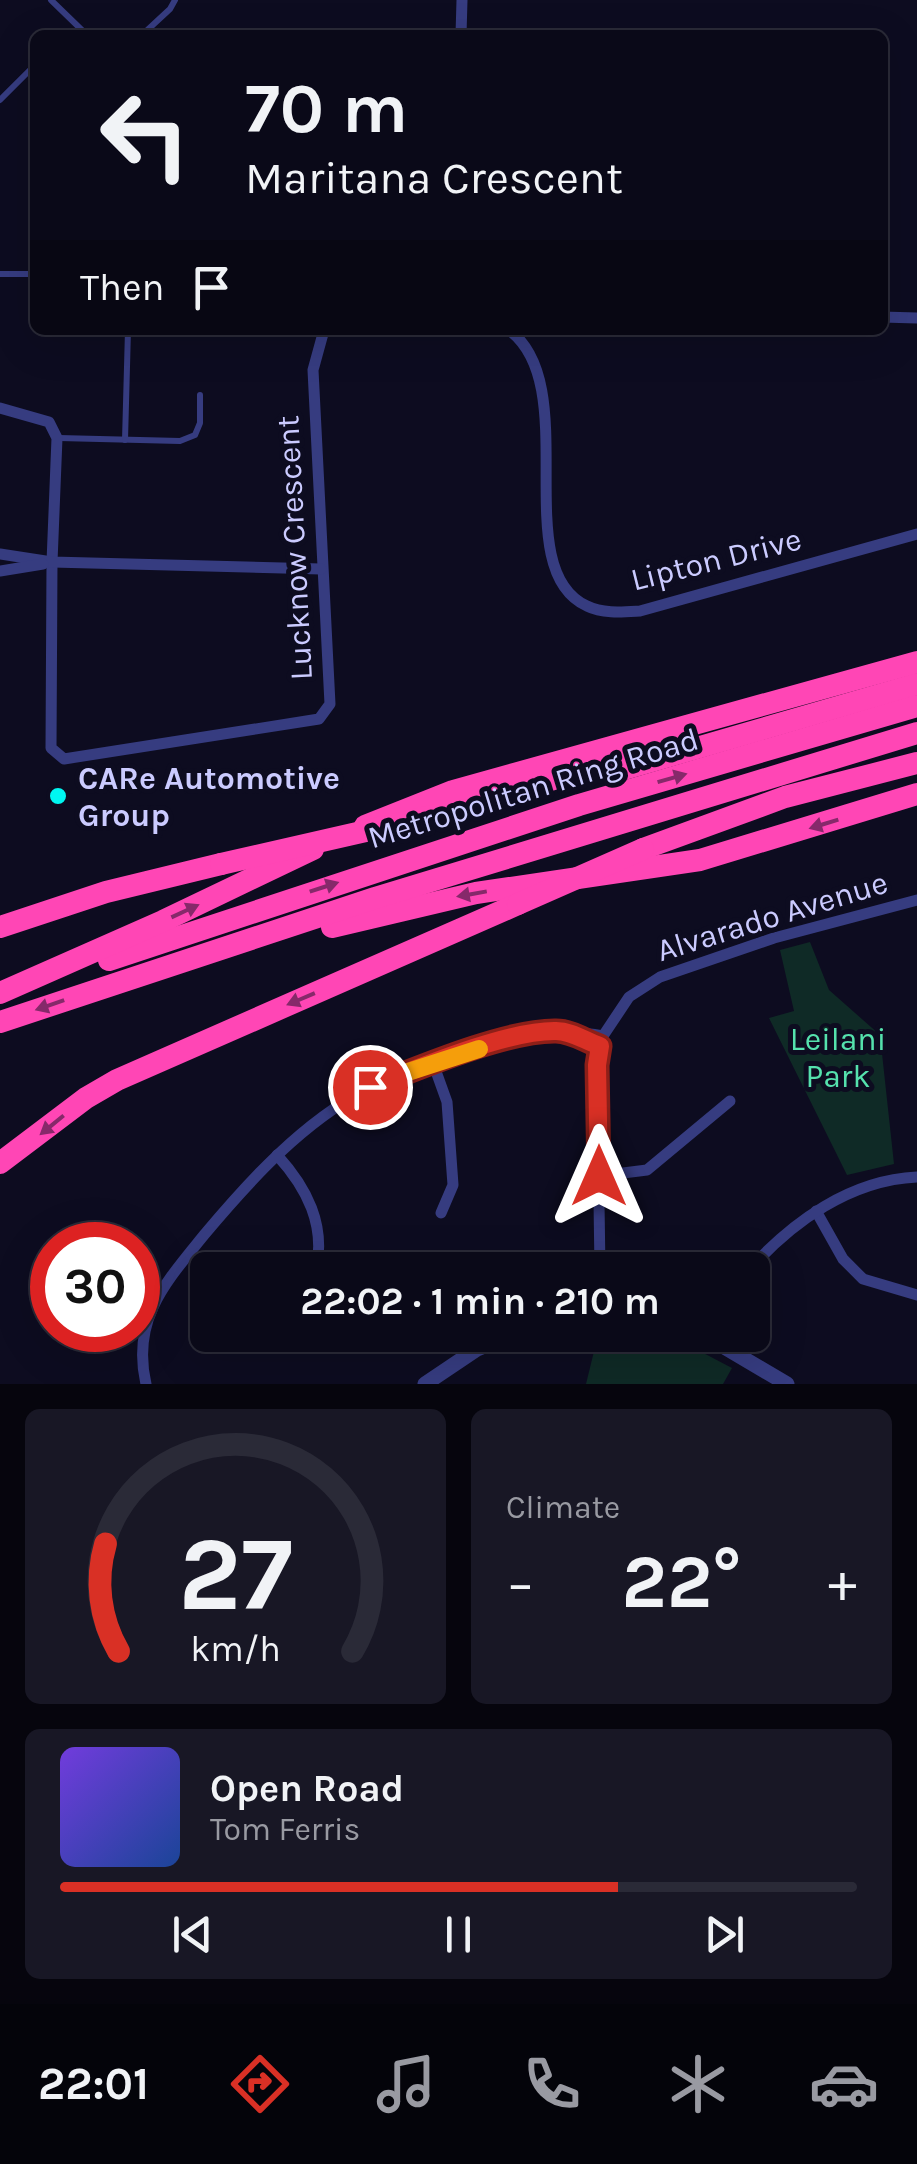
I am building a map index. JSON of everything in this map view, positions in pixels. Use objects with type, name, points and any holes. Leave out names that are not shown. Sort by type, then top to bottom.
[{"type":"highway","points":[[0,995],[415,804],[711,716],[917,662]]},
{"type":"highway","points":[[436,815],[917,674]]},
{"type":"highway","points":[[0,927],[106,892],[550,791],[917,684]]},
{"type":"highway","name":"Metropolitan Ring Road","points":[[0,995],[579,805],[917,706]]},
{"type":"highway","name":"Metropolitan Ring Road","points":[[0,1022],[564,838],[917,733]]},
{"type":"highway","points":[[0,1172],[9,1158],[86,1098],[116,1080],[643,848],[784,798],[917,763]]},
{"type":"highway","points":[[116,982],[418,904],[700,860],[917,794]]},
{"type":"street","points":[[461,30],[462,0]]},
{"type":"street","points":[[888,317],[917,318]]},
{"type":"street","name":"Lucknow Crescent","points":[[52,562],[51,748],[64,759],[319,720],[330,704],[313,370],[323,335]]},
{"type":"street","name":"Lipton Drive","points":[[520,335],[536,370],[544,404],[550,558],[566,592],[588,606],[612,612],[640,611],[917,534]]},
{"type":"street","points":[[0,408],[49,422],[58,438],[52,562]]},
{"type":"street","points":[[0,554],[52,562],[321,569]]},
{"type":"street","points":[[0,571],[52,562]]},
{"type":"street","name":"Alvarado Avenue","points":[[601,1041],[629,997],[660,977],[788,934],[917,900]]},
{"type":"street","points":[[146,1384],[142,1352],[146,1325],[161,1288],[237,1195],[277,1156],[319,1119],[370,1087],[521,1036],[555,1031],[601,1041],[597,1065],[600,1252]]},
{"type":"street","points":[[433,1063],[446,1102],[453,1185],[441,1214]]},
{"type":"street","points":[[599,1176],[647,1170],[730,1101]]},
{"type":"street","points":[[277,1156],[302,1186],[317,1218],[316,1252]]},
{"type":"street","points":[[766,1252],[816,1211],[862,1188],[917,1176]]},
{"type":"street","points":[[816,1211],[843,1259],[863,1279],[917,1295]]},
{"type":"street","points":[[425,1384],[473,1352]]},
{"type":"street","points":[[736,1352],[787,1384]]},
{"type":"lane","points":[[51,0],[81,30]]},
{"type":"lane","points":[[147,30],[175,0]]},
{"type":"lane","points":[[0,100],[30,70]]},
{"type":"lane","points":[[0,274],[30,274]]},
{"type":"lane","points":[[125,440],[128,335]]},
{"type":"lane","points":[[58,438],[180,441],[195,434],[200,423],[200,395]]},
{"type":"green space","name":"Leilani Park","points":[[810,942],[829,990],[880,1035],[894,1164],[847,1175],[769,1018],[794,1011],[780,950]]},
{"type":"green space","points":[[594,1352],[701,1352],[732,1368],[723,1384],[586,1384]]},
{"type":"slow traffic","points":[[408,1072],[479,1049]]},
{"type":"place","name":"CARe Automotive Group","points":[[58,796]]},
{"type":"route","points":[[370,1087],[521,1036],[555,1031],[574,1034],[600,1046],[599,1176]]}]
